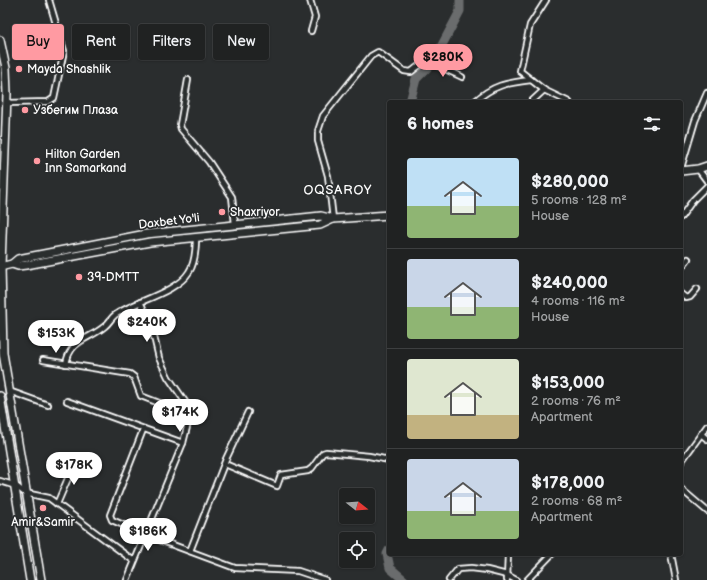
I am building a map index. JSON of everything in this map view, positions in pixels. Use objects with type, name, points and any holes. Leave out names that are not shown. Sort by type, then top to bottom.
[{"type":"main road","points":[[0,40],[6,68],[7,103],[0,266],[3,353],[25,493],[41,580]]},
{"type":"main road","points":[[683,171],[707,166]]},
{"type":"main road","name":"Daxbet Yo'li","points":[[12,264],[18,259],[146,234],[321,216],[333,219],[387,216]]},
{"type":"main road","name":"Daxbet Yo'li","points":[[0,266],[12,264],[26,266],[107,249],[196,237],[320,225],[333,219]]},
{"type":"main road","points":[[0,396],[16,486],[30,580]]},
{"type":"street","points":[[7,103],[48,102],[54,98],[64,51],[49,0]]},
{"type":"street","points":[[310,0],[315,17],[311,31]]},
{"type":"street","points":[[546,0],[530,24],[520,71],[544,90],[565,100]]},
{"type":"street","points":[[333,219],[328,176],[318,141],[318,131],[322,116],[374,53],[378,52],[404,71],[410,72],[426,60],[462,78]]},
{"type":"street","points":[[188,80],[180,125],[181,129],[209,162],[232,197],[235,224]]},
{"type":"street","points":[[477,100],[499,85],[531,80]]},
{"type":"street","points":[[533,100],[544,90]]},
{"type":"street","points":[[683,161],[695,121],[707,93]]},
{"type":"street","points":[[698,169],[707,181]]},
{"type":"street","points":[[683,214],[693,200],[707,186]]},
{"type":"street","points":[[66,364],[70,350],[78,343],[106,326],[115,315],[178,283],[184,278],[189,272],[192,264],[196,237]]},
{"type":"street","points":[[683,265],[688,259]]},
{"type":"street","points":[[683,296],[686,298],[690,297],[697,289]]},
{"type":"street","points":[[127,580],[183,444],[190,415],[188,406],[168,377],[159,358],[151,324],[140,302]]},
{"type":"street","points":[[43,360],[130,374],[134,377],[141,396],[190,415]]},
{"type":"street","points":[[9,391],[48,405]]},
{"type":"street","points":[[67,401],[183,444]]},
{"type":"street","points":[[190,551],[225,464],[248,412]]},
{"type":"street","points":[[683,459],[707,426]]},
{"type":"street","points":[[144,430],[110,515],[114,521],[146,535],[235,568],[298,571],[325,580]]},
{"type":"street","points":[[701,434],[707,439]]},
{"type":"street","points":[[225,464],[277,486],[281,475],[308,471],[312,468],[320,455],[326,452],[387,460]]},
{"type":"street","points":[[58,504],[75,462]]},
{"type":"street","points":[[0,481],[16,486],[25,493],[48,498],[58,504],[77,521],[134,561]]},
{"type":"street","points":[[683,491],[707,511]]},
{"type":"street","points":[[507,578],[508,556]]},
{"type":"street","points":[[527,580],[550,556]]},
{"type":"street","points":[[671,556],[676,580]]},
{"type":"street","points":[[449,580],[458,569],[471,568],[516,580]]},
{"type":"waterway","points":[[411,100],[416,79],[433,62],[460,11],[460,0]]},
{"type":"waterway","points":[[387,556],[390,568],[404,580]]},
{"type":"place","name":"Mayda Shashlik","points":[[19,69]]},
{"type":"place","name":"Узбегим Плаза","points":[[25,110]]},
{"type":"place","name":"Hilton Garden Inn Samarkand","points":[[37,161]]},
{"type":"place","name":"Shaxriyor","points":[[222,212]]},
{"type":"place","name":"39-DMTT","points":[[79,277]]},
{"type":"place","name":"Amir&Samir","points":[[43,508]]},
{"type":"district","name":"OQSAROY","points":[[338,189]]}]
